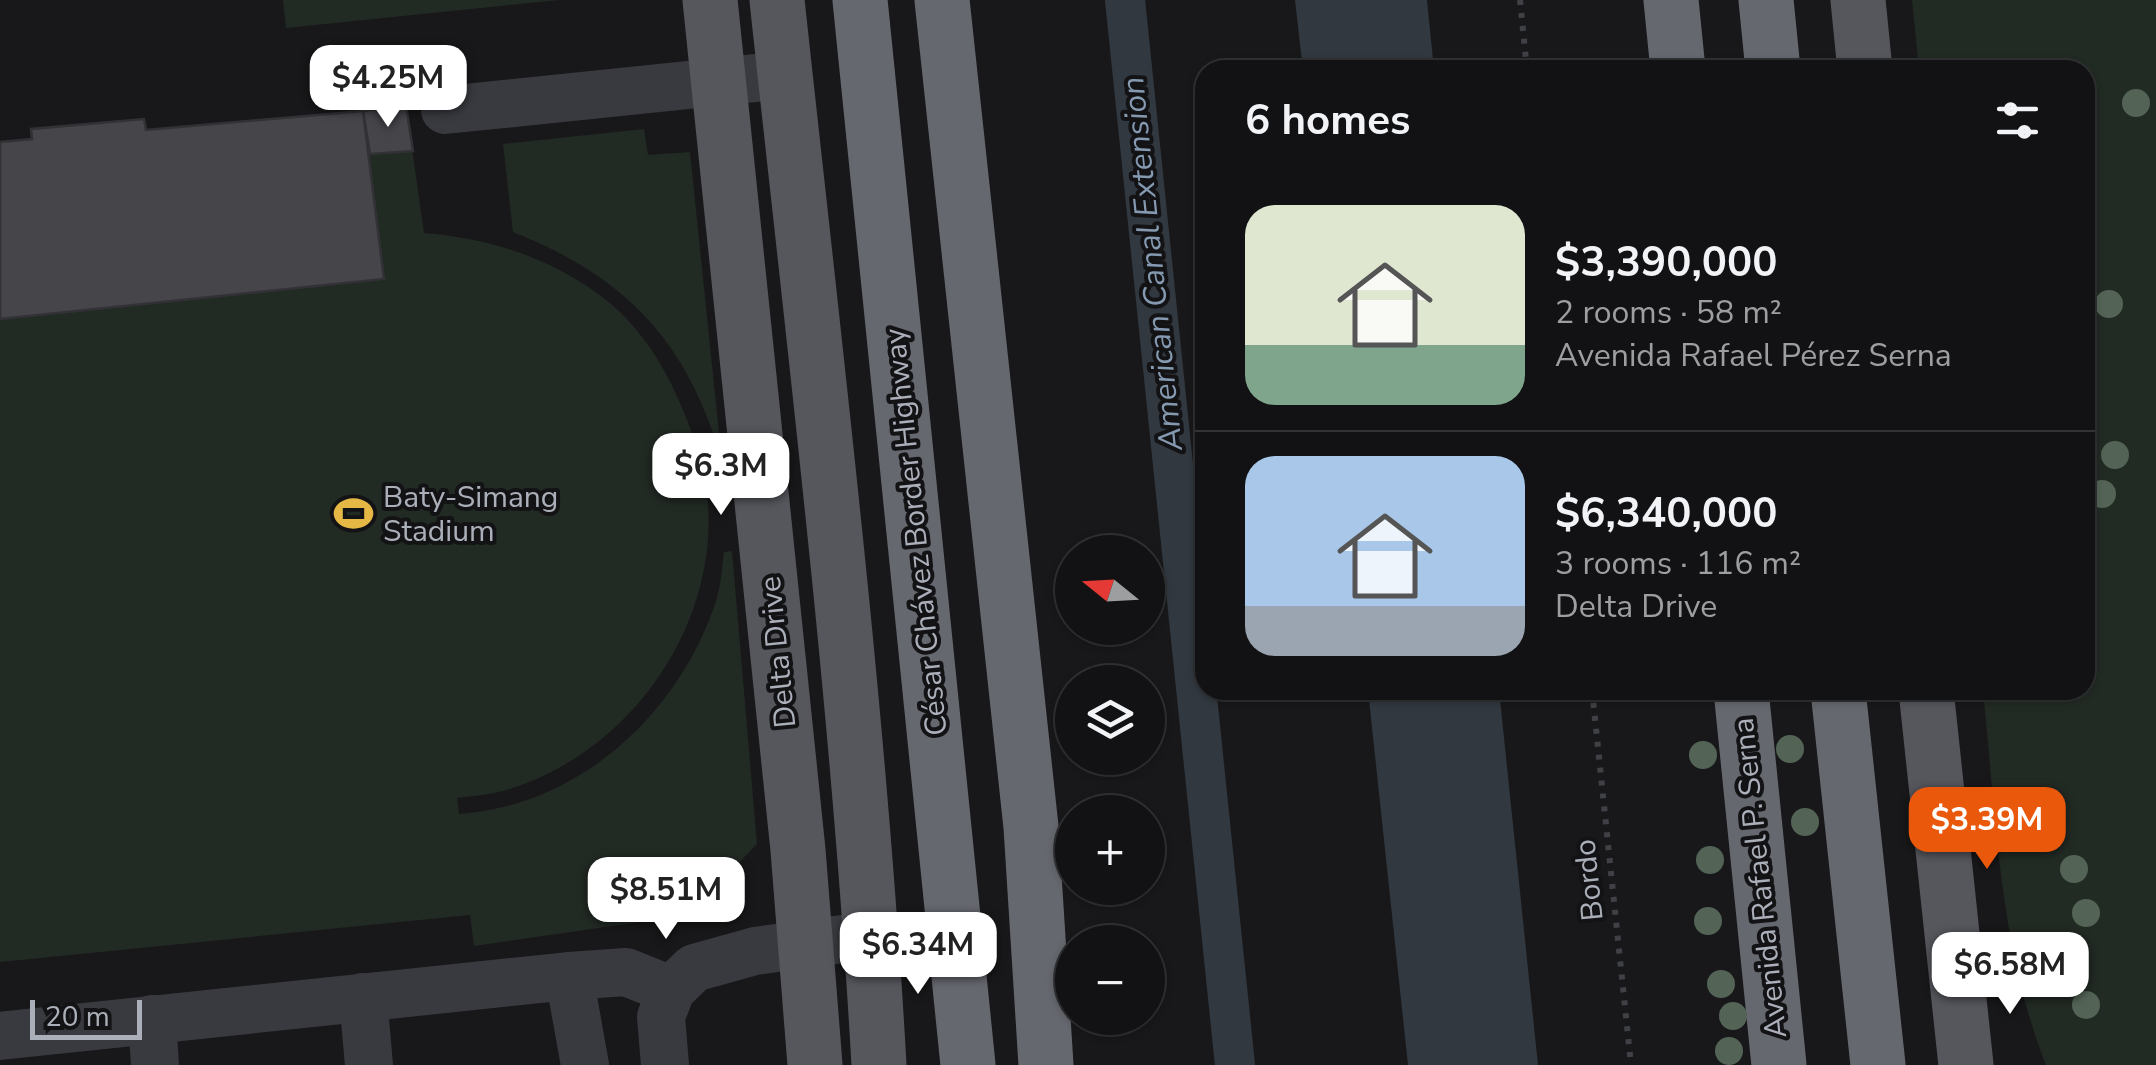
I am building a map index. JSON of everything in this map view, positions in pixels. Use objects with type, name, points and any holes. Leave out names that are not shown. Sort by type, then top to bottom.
[{"type":"highway","name":"César Chávez Border Highway","points":[[860,0],[968,1065]]},
{"type":"highway","points":[[942,0],[1031,827],[1046,1065]]},
{"type":"highway","points":[[1671,0],[1677,60]]},
{"type":"highway","points":[[1766,0],[1772,60]]},
{"type":"highway","name":"Avenida Rafael P. Serna","points":[[1742,700],[1779,1065]]},
{"type":"highway","points":[[1839,700],[1878,1065]]},
{"type":"highway","points":[[1031,827],[1068,1065]]},
{"type":"highway","points":[[959,1065],[960,961]]},
{"type":"main road","name":"Delta Drive","points":[[710,0],[798,850],[815,1065]]},
{"type":"main road","points":[[777,0],[853,720],[879,1065]]},
{"type":"main road","points":[[1858,0],[1864,60]]},
{"type":"main road","points":[[1927,700],[1962,1039],[1989,1065]]},
{"type":"street","points":[[444,110],[785,76]]},
{"type":"street","points":[[665,1065],[661,1016],[671,990],[694,968],[755,952],[872,935]]},
{"type":"street","points":[[0,1036],[154,1042],[363,998],[626,972],[671,990]]},
{"type":"street","points":[[569,976],[584,1065]]},
{"type":"street","points":[[363,998],[368,1065]]},
{"type":"path","points":[[1520,0],[1527,60]]},
{"type":"path","name":"Bordo","points":[[1593,700],[1630,1065]]},
{"type":"shaded area","points":[[283,0],[559,0],[286,28]]},
{"type":"shaded area","points":[[1295,0],[1427,0],[1433,60],[1302,60]]},
{"type":"shaded area","points":[[1912,0],[2156,0],[2156,1065],[2046,1065],[2030,1020],[2009,927],[1984,700],[2095,700],[2095,60],[1918,60]]},
{"type":"shaded area","name":"Baty-Simang Stadium","points":[[406,106],[424,233],[491,244],[534,258],[575,278],[622,314],[665,371],[692,432],[706,483],[708,533],[701,583],[685,630],[661,674],[630,713],[592,746],[550,773],[503,791],[457,798],[459,814],[503,807],[545,793],[620,746],[679,679],[701,640],[717,598],[724,552],[732,551],[757,844],[689,915],[474,946],[470,915],[0,962],[0,142],[32,139],[31,129],[144,119],[146,130]]},
{"type":"shaded area","points":[[644,129],[648,155],[690,152],[719,433],[713,433],[681,363],[637,308],[582,266],[513,232],[503,144]]},
{"type":"shaded area","points":[[1369,700],[1500,700],[1538,1065],[1408,1065]]},
{"type":"building","points":[[406,106],[413,151],[370,154],[363,111]]},
{"type":"building","points":[[363,111],[384,279],[0,319],[0,142],[32,139],[31,129],[144,119],[146,130]]},
{"type":"waterway","name":"American Canal Extension","points":[[1125,0],[1195,678]]},
{"type":"waterway","name":"American Canal Extension","points":[[1197,700],[1235,1065]]},
{"type":"place","name":"Baty-Simang Stadium","points":[[353,514]]}]
